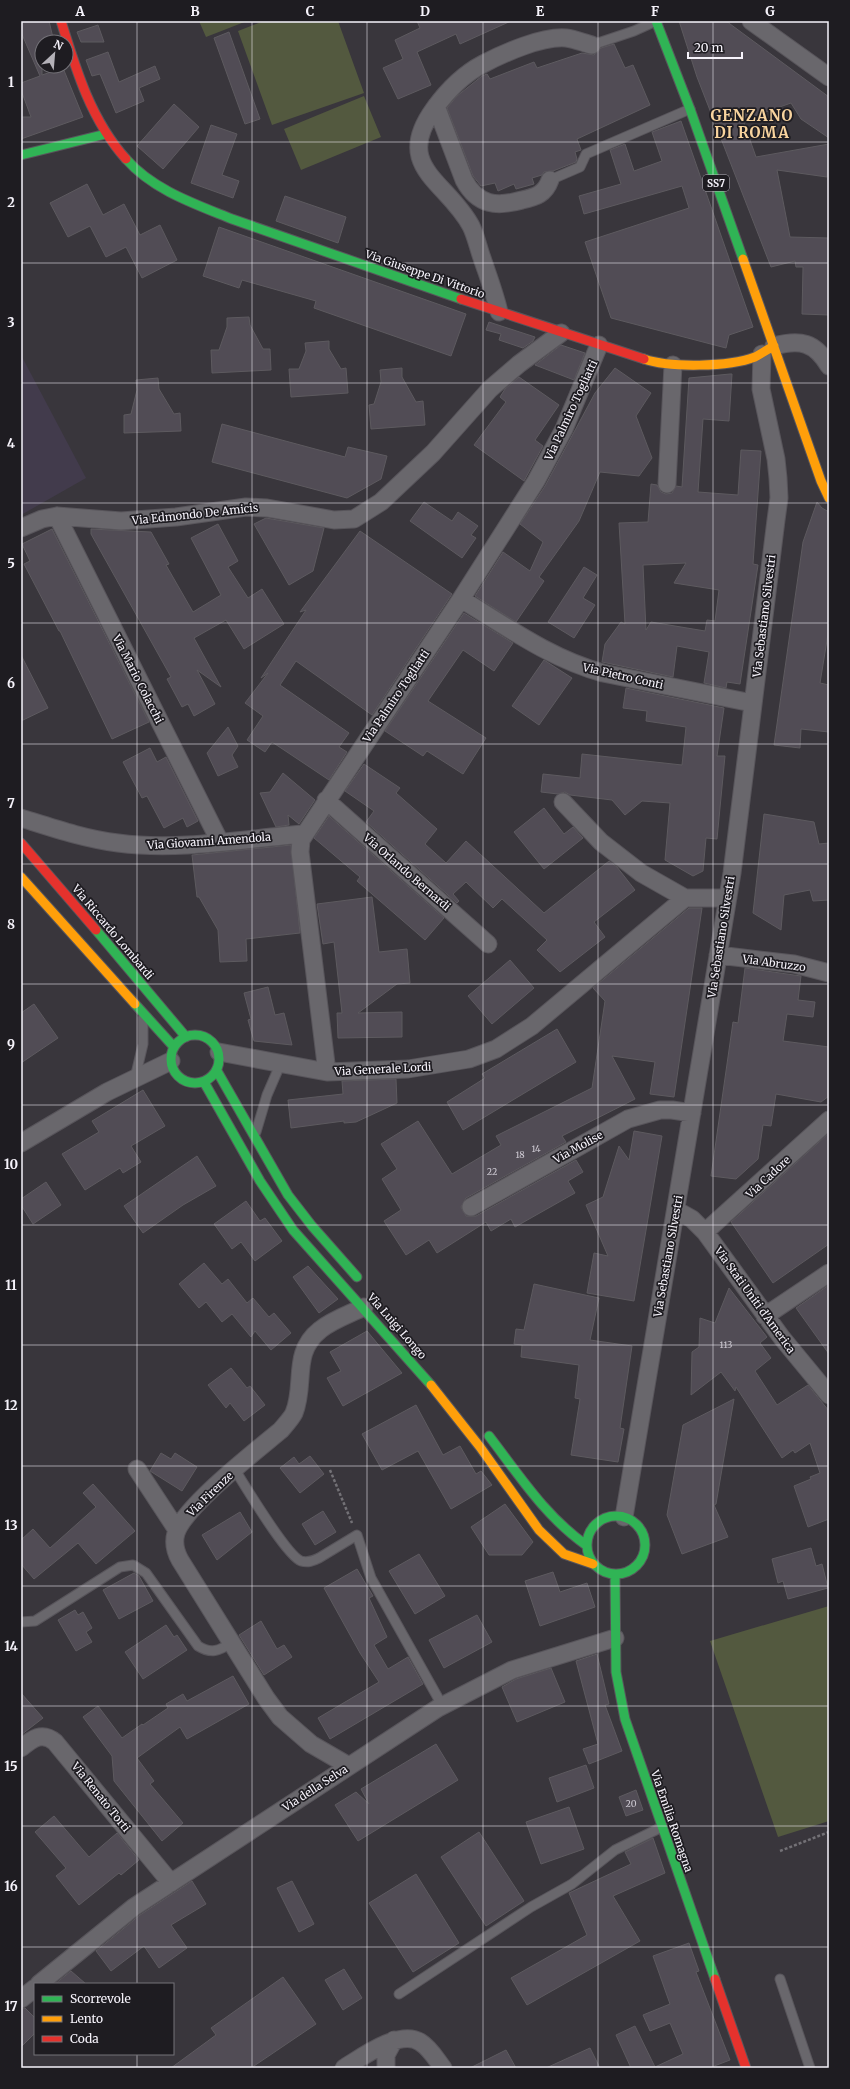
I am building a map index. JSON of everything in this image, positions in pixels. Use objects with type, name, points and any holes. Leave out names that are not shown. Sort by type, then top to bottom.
[{"type":"main road","name":"Via Giuseppe Di Vittorio","points":[[61,21],[77,70],[106,134],[123,158],[139,173],[162,188],[195,204],[232,219],[499,312],[642,359],[673,365],[717,364],[768,350]]},
{"type":"main road","name":"SS7","points":[[656,21],[690,109],[768,350],[829,498]]},
{"type":"main road","points":[[21,155],[106,134]]},
{"type":"main road","name":"Via Riccardo Lombardi","points":[[21,843],[186,1037]]},
{"type":"main road","points":[[21,877],[142,1013],[173,1054],[175,1073],[185,1081],[191,1083],[204,1082],[217,1071],[220,1058],[215,1045],[202,1036],[186,1037],[173,1054]]},
{"type":"main road","name":"Via Luigi Longo","points":[[217,1071],[272,1170],[297,1207],[363,1283]]},
{"type":"main road","name":"Via Luigi Longo","points":[[204,1082],[277,1208],[296,1233],[364,1307],[444,1400],[539,1530],[564,1554],[593,1564]]},
{"type":"main road","points":[[485,1431],[546,1509],[566,1530],[586,1545]]},
{"type":"main road","points":[[615,1516],[624,1517],[639,1527],[643,1536],[644,1550],[639,1562],[633,1569],[615,1574],[603,1571],[593,1564],[589,1558],[586,1545],[588,1536],[598,1521],[615,1516]]},
{"type":"main road","name":"Via Emilia Romagna","points":[[615,1574],[615,1638],[617,1678],[625,1719],[746,2068]]},
{"type":"street","points":[[751,21],[829,78]]},
{"type":"street","points":[[499,312],[471,227],[436,183],[419,155],[419,135],[436,106],[465,76],[491,60],[549,39],[566,38],[592,45]]},
{"type":"street","points":[[436,106],[464,180],[471,191],[479,198],[497,205],[508,204],[538,196],[545,190],[550,180]]},
{"type":"street","name":"Via Edmondo De Amicis","points":[[21,528],[42,519],[57,516],[121,521],[182,516],[255,507],[327,520],[342,521],[354,519],[381,502],[433,453],[495,385],[518,364],[561,333]]},
{"type":"street","points":[[768,350],[791,342],[810,345],[822,355],[829,366]]},
{"type":"street","name":"Via Palmiro Togliatti","points":[[327,1072],[300,852],[304,834],[461,599],[556,446],[600,345]]},
{"type":"street","name":"Via Sebastiano Silvestri","points":[[624,1517],[728,898],[779,498],[776,459],[761,389],[768,350]]},
{"type":"street","points":[[667,484],[673,365]]},
{"type":"street","name":"Via Mario Colacchi","points":[[57,516],[220,842]]},
{"type":"street","name":"Via Pietro Conti","points":[[461,599],[550,652],[603,674],[752,703]]},
{"type":"street","name":"Via Orlando Bernardi","points":[[326,800],[488,944]]},
{"type":"street","points":[[563,802],[600,842],[641,873],[685,898],[728,898]]},
{"type":"street","name":"Via Giovanni Amendola","points":[[21,818],[79,836],[119,843],[164,846],[304,834]]},
{"type":"street","name":"Via Generale Lordi","points":[[218,1052],[280,1065],[327,1072],[422,1068],[469,1059],[496,1049],[538,1022],[685,898]]},
{"type":"street","name":"Via Abruzzo","points":[[718,955],[794,964],[829,973]]},
{"type":"street","points":[[21,1143],[106,1092],[135,1078],[173,1054]]},
{"type":"street","name":"Via Molise","points":[[471,1207],[628,1119],[660,1110],[672,1110],[692,1114]]},
{"type":"street","name":"Via Cadore","points":[[705,1232],[829,1120]]},
{"type":"street","name":"Via Stati Uniti d'America","points":[[676,1210],[692,1219],[705,1232],[765,1316],[829,1395]]},
{"type":"street","points":[[765,1316],[829,1273]]},
{"type":"street","name":"Via Firenze","points":[[177,1530],[197,1503],[281,1430],[294,1413],[303,1354],[313,1336],[329,1324],[364,1307]]},
{"type":"street","points":[[137,1469],[177,1530],[174,1542],[176,1554],[280,1717],[311,1744],[349,1766]]},
{"type":"street","name":"Via della Selva","points":[[40,1983],[116,1921],[171,1883],[442,1705],[512,1670],[615,1638]]},
{"type":"street","name":"Via Renato Torti","points":[[21,1748],[32,1739],[40,1736],[46,1736],[55,1742],[171,1883]]},
{"type":"street","points":[[21,1999],[34,1989]]},
{"type":"street","points":[[344,2068],[394,2040],[408,2037],[422,2042],[443,2068]]},
{"type":"street","points":[[386,2068],[386,2055],[394,2040]]},
{"type":"lane","points":[[592,45],[634,31],[656,21]]},
{"type":"lane","points":[[550,180],[580,167],[586,154],[690,109]]},
{"type":"lane","points":[[135,1078],[142,1044],[142,1013]]},
{"type":"lane","points":[[254,1137],[267,1095],[280,1065]]},
{"type":"lane","points":[[235,1470],[289,1550],[302,1561],[313,1561],[357,1535],[372,1578],[442,1705]]},
{"type":"lane","points":[[21,1622],[35,1621],[120,1566],[133,1565],[146,1573],[198,1646],[212,1652],[218,1651],[232,1643]]},
{"type":"lane","points":[[399,1994],[531,1907],[572,1884],[615,1850],[662,1827]]},
{"type":"lane","points":[[780,1979],[810,2068]]},
{"type":"path","points":[[330,1470],[357,1535]]},
{"type":"path","points":[[780,1851],[829,1832]]},
{"type":"shaded area","points":[[21,355],[86,478],[21,515]]},
{"type":"green space","points":[[199,21],[247,21],[206,37]]},
{"type":"green space","points":[[264,21],[338,21],[364,93],[272,125],[238,31]]},
{"type":"green space","points":[[364,96],[381,137],[301,170],[284,129]]},
{"type":"green space","points":[[829,1606],[829,1821],[778,1837],[710,1641]]},
{"type":"building","points":[[21,21],[49,21],[52,34],[34,34],[34,62],[21,32]]},
{"type":"building","points":[[417,21],[511,21],[460,44],[456,34],[417,52],[431,85],[398,99],[383,68],[403,59],[395,40],[420,28]]},
{"type":"building","points":[[679,21],[726,21],[829,97],[829,138],[801,119],[791,103],[743,120],[756,157],[829,144],[827,177],[777,170],[790,237],[829,238],[829,315],[802,314],[803,267],[796,267],[795,261],[771,267],[697,77]]},
{"type":"building","points":[[98,25],[104,42],[81,42],[77,32]]},
{"type":"building","points":[[229,32],[260,119],[245,124],[214,38]]},
{"type":"building","points":[[614,44],[625,68],[633,65],[650,105],[577,139],[581,150],[575,152],[577,159],[576,162],[553,171],[544,172],[542,175],[532,178],[534,184],[516,189],[514,184],[498,191],[495,183],[481,186],[473,176],[447,108],[457,96],[482,76],[487,74],[490,79],[534,62],[537,68],[582,53],[594,55],[601,48]]},
{"type":"building","points":[[108,52],[119,82],[155,66],[160,79],[139,88],[144,101],[116,113],[100,74],[92,76],[86,60]]},
{"type":"building","points":[[39,74],[65,74],[83,117],[21,139],[21,117],[31,117],[21,90],[21,83],[40,76]]},
{"type":"building","points":[[174,104],[199,127],[163,169],[137,146]]},
{"type":"building","points":[[681,121],[753,327],[729,335],[726,348],[611,318],[585,242],[689,208],[682,186],[584,214],[579,196],[621,184],[610,150],[625,144],[634,171],[662,161],[652,132]]},
{"type":"building","points":[[211,125],[237,134],[222,175],[239,181],[233,198],[191,183]]},
{"type":"building","points":[[87,184],[103,215],[124,204],[140,235],[160,225],[177,260],[142,278],[126,247],[106,257],[90,226],[68,237],[50,203]]},
{"type":"building","points":[[285,196],[346,217],[338,243],[276,221]]},
{"type":"building","points":[[219,227],[466,314],[451,356],[314,308],[316,301],[242,280],[239,288],[203,276]]},
{"type":"building","points":[[249,317],[250,325],[263,349],[270,349],[271,370],[212,373],[211,350],[219,350],[227,327],[227,318]]},
{"type":"building","points":[[489,322],[535,337],[533,341],[523,348],[499,340],[501,334],[486,330]]},
{"type":"building","points":[[329,341],[329,349],[341,369],[346,368],[348,393],[291,397],[289,369],[299,369],[306,351],[305,343]]},
{"type":"building","points":[[561,345],[585,353],[574,380],[535,365]]},
{"type":"building","points":[[402,368],[402,377],[416,402],[423,401],[425,425],[371,429],[369,405],[374,404],[381,382],[380,370]]},
{"type":"building","points":[[615,368],[651,393],[636,416],[652,458],[639,476],[600,472],[579,521],[539,577],[544,581],[516,622],[475,596],[503,552],[530,571],[543,542],[520,524],[545,486],[595,393]]},
{"type":"building","points":[[732,374],[729,421],[703,419],[698,492],[738,495],[741,450],[761,451],[753,564],[758,565],[740,684],[727,682],[726,688],[704,683],[709,652],[677,646],[673,677],[602,662],[605,644],[621,622],[625,624],[619,523],[648,522],[651,484],[657,485],[661,492],[666,494],[672,493],[676,486],[682,487],[689,378]],"holes":[[[686,563],[674,583],[719,590],[715,621],[707,620],[705,631],[651,622],[646,630],[643,565]]]},
{"type":"building","points":[[519,377],[559,405],[535,440],[543,446],[524,481],[474,445],[506,402],[500,397],[505,389]]},
{"type":"building","points":[[158,378],[159,389],[174,414],[180,413],[181,431],[124,433],[124,415],[131,414],[137,390],[136,380]]},
{"type":"building","points":[[222,424],[345,457],[348,447],[387,456],[381,479],[347,498],[212,462]]},
{"type":"building","points":[[424,502],[452,521],[458,512],[478,526],[471,535],[476,538],[462,558],[410,521]]},
{"type":"building","points":[[817,502],[822,508],[829,512],[829,628],[820,683],[829,685],[829,732],[801,729],[800,748],[774,745],[803,542]]},
{"type":"building","points":[[266,518],[324,528],[313,571],[289,585],[254,524]]},
{"type":"building","points":[[218,524],[238,561],[228,567],[248,598],[262,589],[284,624],[244,649],[226,620],[194,638],[221,687],[197,670],[215,704],[194,716],[188,704],[182,707],[167,679],[171,677],[91,534],[91,529],[151,532],[169,564],[166,565],[193,612],[221,595],[191,538]]},
{"type":"building","points":[[52,529],[149,722],[112,739],[60,631],[24,564],[30,561],[22,544]]},
{"type":"building","points":[[360,531],[452,594],[372,715],[296,661],[280,685],[349,733],[339,747],[347,752],[329,780],[272,742],[265,752],[247,740],[263,716],[245,703],[268,673],[261,678],[306,610],[300,612]]},
{"type":"building","points":[[584,567],[597,575],[583,598],[595,605],[574,638],[548,622]]},
{"type":"building","points":[[464,613],[513,643],[494,671],[463,650],[428,701],[486,738],[463,774],[427,751],[423,756],[385,731]]},
{"type":"building","points":[[21,655],[48,708],[21,721]]},
{"type":"building","points":[[544,660],[572,678],[539,725],[512,706]]},
{"type":"building","points":[[626,688],[724,708],[717,756],[725,756],[717,839],[706,838],[703,871],[693,876],[665,860],[670,803],[642,801],[625,815],[612,800],[570,795],[565,792],[558,794],[541,792],[543,774],[580,778],[582,754],[682,765],[686,727],[646,721],[647,711],[623,708]]},
{"type":"building","points":[[228,727],[238,746],[232,755],[238,767],[218,776],[207,753]]},
{"type":"building","points":[[150,748],[157,762],[166,757],[198,821],[187,827],[183,818],[164,828],[147,796],[142,798],[123,762]]},
{"type":"building","points":[[364,764],[400,788],[396,793],[437,829],[425,844],[446,863],[466,841],[544,913],[609,861],[617,867],[635,890],[594,922],[605,937],[560,972],[537,950],[547,940],[502,899],[493,908],[466,882],[453,894],[459,901],[457,903],[366,822],[374,811],[345,791]]},
{"type":"building","points":[[283,773],[315,800],[299,824],[288,815],[289,825],[276,827],[260,793],[270,792]]},
{"type":"building","points":[[544,808],[564,834],[573,827],[583,838],[544,869],[514,832]]},
{"type":"building","points":[[764,814],[814,822],[819,844],[829,843],[829,900],[813,901],[810,890],[784,895],[781,930],[753,913]]},
{"type":"building","points":[[329,816],[444,918],[425,940],[357,881],[360,877],[314,838]]},
{"type":"building","points":[[291,845],[300,933],[246,939],[247,961],[220,962],[218,930],[199,897],[197,897],[192,855]]},
{"type":"building","points":[[372,897],[379,952],[407,949],[410,983],[397,984],[358,1013],[402,1012],[402,1037],[338,1038],[337,1013],[342,1013],[334,942],[323,944],[317,904]]},
{"type":"building","points":[[689,908],[702,908],[674,1097],[650,1094],[655,1062],[612,1056],[635,1099],[562,1136],[566,1142],[466,1198],[461,1207],[466,1216],[476,1216],[576,1160],[583,1172],[568,1181],[575,1193],[515,1227],[511,1219],[491,1231],[486,1222],[437,1253],[429,1240],[406,1255],[384,1221],[401,1210],[382,1179],[397,1169],[381,1144],[418,1121],[452,1174],[501,1145],[496,1136],[592,1088],[605,1001],[593,988]]},
{"type":"building","points":[[510,960],[534,988],[492,1024],[468,996]]},
{"type":"building","points":[[745,968],[801,976],[798,1000],[815,1002],[813,1017],[787,1014],[783,1041],[829,1047],[829,1096],[821,1102],[776,1094],[771,1126],[763,1125],[758,1159],[736,1179],[711,1176],[733,1022],[738,1023]]},
{"type":"building","points":[[268,987],[275,1015],[284,1013],[292,1045],[254,1041],[248,1020],[251,1019],[244,993]]},
{"type":"building","points":[[34,1004],[58,1038],[21,1063],[21,1013]]},
{"type":"building","points":[[557,1029],[576,1062],[463,1130],[447,1102],[485,1078],[482,1074]]},
{"type":"building","points":[[396,1079],[397,1103],[356,1122],[344,1123],[344,1121],[291,1128],[288,1100],[343,1094],[342,1081]]},
{"type":"building","points":[[143,1090],[165,1126],[131,1146],[141,1162],[123,1173],[120,1168],[85,1190],[62,1154],[99,1132],[92,1121]]},
{"type":"building","points":[[634,1131],[662,1136],[634,1301],[587,1293],[594,1253],[608,1256],[586,1205],[603,1197],[619,1146],[629,1160]]},
{"type":"building","points":[[829,1133],[829,1244],[773,1283],[731,1222]]},
{"type":"building","points":[[197,1156],[216,1186],[183,1205],[143,1233],[124,1206]]},
{"type":"building","points":[[46,1182],[61,1205],[33,1224],[21,1205],[21,1199]]},
{"type":"building","points":[[246,1201],[260,1221],[265,1218],[282,1241],[255,1261],[241,1242],[232,1249],[214,1224]]},
{"type":"building","points":[[204,1263],[222,1284],[228,1279],[247,1303],[253,1298],[269,1317],[274,1313],[291,1333],[271,1350],[255,1331],[251,1337],[232,1314],[222,1322],[206,1302],[199,1308],[179,1284]]},
{"type":"building","points":[[308,1266],[338,1299],[319,1313],[293,1277]]},
{"type":"building","points":[[534,1284],[599,1298],[590,1340],[632,1346],[620,1428],[624,1429],[618,1462],[571,1455],[580,1399],[575,1398],[579,1365],[521,1357],[522,1345],[514,1344],[516,1329],[524,1330]]},
{"type":"building","points":[[829,1285],[829,1354],[796,1308]]},
{"type":"building","points":[[729,1288],[767,1337],[760,1343],[771,1358],[755,1371],[777,1405],[808,1385],[829,1411],[829,1519],[808,1527],[794,1486],[811,1479],[810,1477],[820,1473],[810,1443],[795,1453],[793,1450],[782,1458],[736,1387],[735,1391],[721,1372],[691,1395],[692,1352],[699,1347],[700,1318],[715,1323]]},
{"type":"building","points":[[367,1331],[402,1373],[343,1406],[327,1378],[341,1371],[330,1352]]},
{"type":"building","points":[[231,1368],[247,1388],[250,1386],[265,1405],[244,1421],[230,1403],[226,1408],[208,1385]]},
{"type":"building","points":[[734,1399],[716,1504],[714,1505],[728,1537],[682,1554],[667,1515],[683,1425]]},
{"type":"building","points":[[416,1405],[443,1455],[460,1446],[476,1474],[481,1471],[492,1485],[451,1509],[418,1451],[382,1470],[362,1434]]},
{"type":"building","points":[[161,1453],[171,1459],[175,1453],[197,1467],[182,1491],[150,1471]]},
{"type":"building","points":[[310,1456],[324,1474],[300,1493],[280,1468],[294,1457],[299,1464]]},
{"type":"building","points":[[93,1484],[135,1531],[96,1564],[78,1543],[34,1579],[21,1564],[21,1540],[33,1529],[50,1548],[96,1507],[83,1493]]},
{"type":"building","points":[[505,1504],[533,1542],[522,1555],[489,1555],[471,1527]]},
{"type":"building","points":[[323,1511],[336,1532],[315,1545],[302,1524]]},
{"type":"building","points":[[240,1512],[252,1532],[217,1560],[202,1535]]},
{"type":"building","points":[[811,1548],[816,1566],[822,1564],[828,1588],[788,1599],[783,1581],[778,1583],[772,1559]]},
{"type":"building","points":[[419,1554],[445,1596],[415,1614],[389,1571]]},
{"type":"building","points":[[357,1569],[373,1596],[369,1598],[387,1637],[374,1645],[388,1669],[408,1657],[423,1684],[330,1739],[318,1718],[379,1682],[360,1653],[324,1588]]},
{"type":"building","points":[[553,1572],[560,1592],[587,1583],[595,1607],[540,1626],[525,1581]]},
{"type":"building","points":[[134,1573],[139,1576],[153,1601],[119,1619],[103,1590]]},
{"type":"building","points":[[75,1610],[78,1615],[83,1612],[92,1628],[86,1632],[92,1642],[76,1651],[58,1620]]},
{"type":"building","points":[[477,1615],[492,1642],[444,1668],[429,1640]]},
{"type":"building","points":[[261,1621],[277,1649],[284,1645],[292,1657],[264,1675],[239,1635]]},
{"type":"building","points":[[166,1625],[174,1637],[177,1635],[187,1650],[143,1679],[125,1652]]},
{"type":"building","points":[[597,1654],[609,1704],[605,1705],[622,1751],[589,1764],[583,1749],[598,1744],[576,1661]]},
{"type":"building","points":[[551,1668],[565,1702],[517,1722],[502,1687],[516,1679]]},
{"type":"building","points":[[233,1676],[249,1704],[187,1739],[180,1727],[137,1758],[154,1781],[150,1784],[183,1823],[162,1841],[114,1781],[112,1756],[83,1717],[98,1706],[122,1738],[168,1708],[166,1704],[183,1694],[187,1701]]},
{"type":"building","points":[[21,1693],[43,1718],[21,1735]]},
{"type":"building","points":[[436,1744],[458,1780],[358,1841],[335,1805],[356,1792],[369,1804],[361,1789]]},
{"type":"building","points":[[586,1765],[594,1788],[557,1802],[549,1778]]},
{"type":"building","points":[[636,1790],[643,1810],[626,1816],[619,1797]]},
{"type":"building","points":[[569,1807],[584,1849],[541,1864],[526,1822]]},
{"type":"building","points":[[54,1816],[89,1857],[117,1833],[139,1860],[121,1875],[119,1873],[79,1905],[56,1876],[66,1868],[35,1832]]},
{"type":"building","points":[[479,1832],[524,1901],[486,1926],[441,1857]]},
{"type":"building","points":[[653,1838],[665,1873],[613,1896],[640,1941],[527,2005],[511,1978],[587,1935],[569,1893],[631,1864],[625,1852]]},
{"type":"building","points":[[416,1874],[459,1943],[413,1972],[369,1903]]},
{"type":"building","points":[[192,1881],[206,1904],[171,1925],[187,1948],[159,1968],[144,1946],[111,1971],[96,1951],[140,1915]]},
{"type":"building","points":[[292,1881],[314,1924],[299,1932],[277,1888]]},
{"type":"building","points":[[689,1943],[699,1971],[696,1972],[730,2060],[709,2068],[631,2068],[616,2035],[635,2026],[655,2067],[683,2054],[670,2023],[650,2031],[643,2015],[670,2004],[653,1956]]},
{"type":"building","points":[[344,1969],[362,1998],[343,2010],[325,1980]]},
{"type":"building","points":[[71,1971],[85,1983],[56,1983]]},
{"type":"building","points":[[283,1977],[316,2024],[251,2068],[171,2068],[216,2035],[211,2028]]},
{"type":"building","points":[[25,2008],[34,2017],[34,2034],[21,2047],[21,2009]]},
{"type":"building","points":[[590,2048],[600,2068],[546,2068]]},
{"type":"building","points":[[506,2050],[516,2068],[470,2068]]},
{"type":"traffic: fast","points":[[656,21],[690,109],[743,259]]},
{"type":"traffic: fast","points":[[21,155],[106,134]]},
{"type":"traffic: fast","points":[[126,159],[137,170],[162,188],[204,208],[461,299]]},
{"type":"traffic: fast","points":[[96,930],[186,1037]]},
{"type":"traffic: fast","points":[[135,1004],[174,1047]]},
{"type":"traffic: fast","points":[[190,1035],[200,1035],[212,1042],[219,1054],[219,1059],[219,1064],[212,1076],[200,1083],[190,1083],[182,1079],[175,1072],[171,1064],[171,1054],[175,1046],[182,1039],[190,1035]]},
{"type":"traffic: fast","points":[[217,1071],[288,1195],[312,1226],[357,1277]]},
{"type":"traffic: fast","points":[[204,1082],[260,1181],[293,1230],[431,1385]]},
{"type":"traffic: fast","points":[[489,1436],[545,1508],[571,1534],[586,1545]]},
{"type":"traffic: fast","points":[[610,1516],[622,1516],[637,1524],[645,1539],[645,1545],[645,1551],[637,1566],[622,1574],[610,1574],[595,1566],[587,1551],[587,1539],[595,1524],[610,1516]]},
{"type":"traffic: fast","points":[[615,1574],[616,1672],[625,1719],[715,1979]]},
{"type":"traffic: slow","points":[[743,259],[821,481],[829,498]]},
{"type":"traffic: slow","points":[[644,359],[655,362],[684,365],[730,363],[755,357],[774,346]]},
{"type":"traffic: slow","points":[[21,877],[135,1004]]},
{"type":"traffic: slow","points":[[431,1385],[480,1447],[539,1530],[564,1554],[593,1564]]},
{"type":"traffic: jam","points":[[61,21],[79,76],[94,111],[103,128],[126,159]]},
{"type":"traffic: jam","points":[[461,299],[644,359]]},
{"type":"traffic: jam","points":[[21,843],[96,930]]},
{"type":"traffic: jam","points":[[715,1979],[746,2068]]},
{"type":"district","name":"GENZANO DI ROMA","points":[[752,124]]}]
